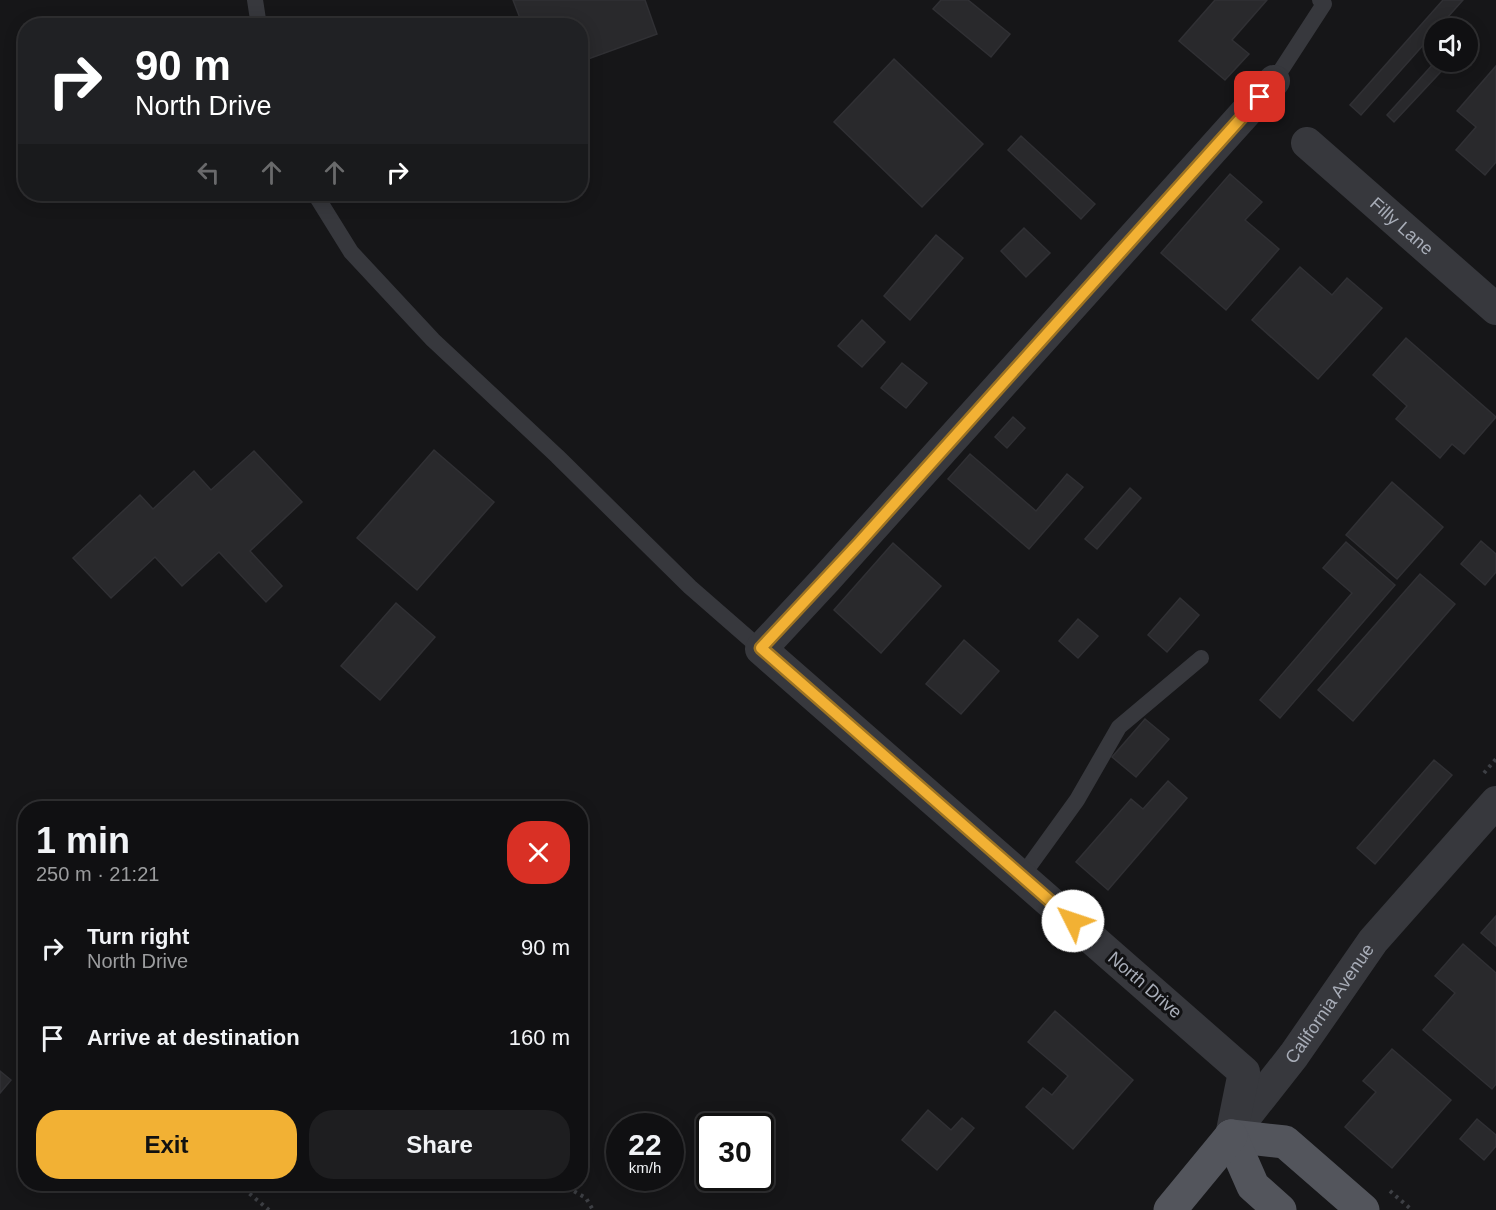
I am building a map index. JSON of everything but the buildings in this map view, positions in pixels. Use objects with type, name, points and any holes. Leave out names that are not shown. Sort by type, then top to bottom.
[{"type":"main road","name":"California Avenue","points":[[1170,1210],[1231,1136]]},
{"type":"main road","points":[[1231,1136],[1253,1186],[1280,1210]]},
{"type":"main road","points":[[1231,1136],[1285,1142],[1363,1210]]},
{"type":"street","points":[[761,648],[859,543],[1274,81]]},
{"type":"street","name":"Filly Lane","points":[[1307,143],[1496,309]]},
{"type":"street","name":"North Drive","points":[[761,648],[1244,1072],[1231,1136]]},
{"type":"street","name":"California Avenue","points":[[1231,1136],[1294,1055],[1373,941],[1496,802]]},
{"type":"lane","points":[[255,0],[257,18]]},
{"type":"lane","points":[[1274,81],[1324,4],[1320,0]]},
{"type":"lane","points":[[319,201],[351,252],[433,340],[557,456],[690,587],[761,648]]},
{"type":"lane","points":[[1022,876],[1077,800],[1119,727],[1201,658]]},
{"type":"path","points":[[246,1191],[269,1210]]},
{"type":"path","points":[[574,1191],[586,1198],[593,1210]]},
{"type":"route","points":[[1073,921],[761,648],[1083,296],[1260,97]]}]
